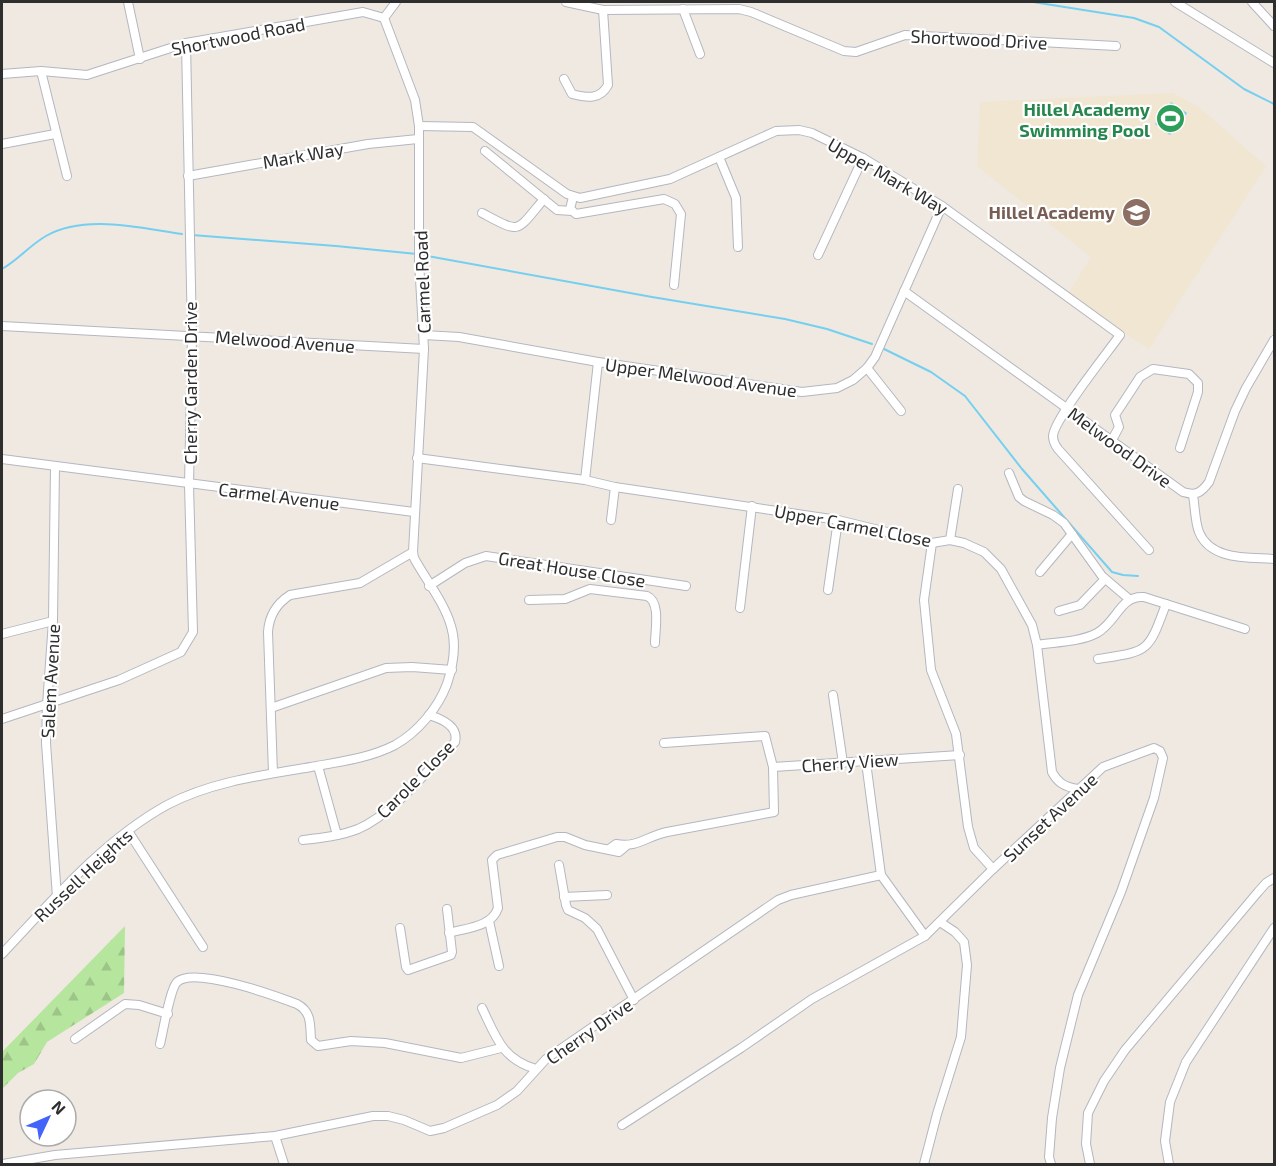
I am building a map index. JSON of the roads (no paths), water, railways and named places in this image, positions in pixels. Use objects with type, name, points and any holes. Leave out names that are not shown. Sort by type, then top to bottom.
[{"type":"street","points":[[128,2],[140,59]]},
{"type":"street","points":[[384,18],[396,2]]},
{"type":"street","name":"Shortwood Drive","points":[[566,2],[603,10],[728,8],[751,12],[831,46],[856,52],[905,35],[1116,46]]},
{"type":"street","points":[[1175,2],[1275,63]]},
{"type":"street","points":[[1252,2],[1275,26]]},
{"type":"street","points":[[683,9],[700,54]]},
{"type":"street","points":[[564,79],[572,94],[586,98],[595,97],[606,89],[608,85],[603,10]]},
{"type":"street","name":"Shortwood Road","points":[[2,74],[41,71],[87,75],[186,43],[363,12],[384,18]]},
{"type":"street","name":"Carmel Road","points":[[384,18],[415,100],[419,126],[419,261],[424,348],[413,552]]},
{"type":"street","name":"Cherry Garden Drive","points":[[2,719],[119,680],[181,652],[193,632],[189,485],[192,335],[186,43]]},
{"type":"street","points":[[41,71],[67,176]]},
{"type":"street","points":[[419,126],[473,127],[573,197],[570,207],[572,212]]},
{"type":"street","name":"Upper Mark Way","points":[[573,197],[586,198],[670,179],[776,131],[812,133],[863,158],[942,206],[1120,335],[1067,408]]},
{"type":"street","points":[[2,144],[56,134]]},
{"type":"street","name":"Mark Way","points":[[188,176],[368,144],[418,139]]},
{"type":"street","points":[[485,151],[561,212],[576,214],[664,199],[675,204],[681,214],[674,285]]},
{"type":"street","points":[[719,157],[736,198],[738,247]]},
{"type":"street","points":[[818,255],[863,158]]},
{"type":"street","points":[[482,213],[509,227],[517,228],[544,199]]},
{"type":"street","name":"Upper Melwood Avenue","points":[[424,335],[459,337],[598,362],[802,392],[837,388],[853,380],[867,368],[875,357],[942,206]]},
{"type":"street","name":"Melwood Drive","points":[[904,291],[1183,492],[1193,495],[1203,491],[1209,482],[1235,411],[1275,340]]},
{"type":"street","name":"Melwood Avenue","points":[[2,326],[424,348]]},
{"type":"street","points":[[585,480],[598,362]]},
{"type":"street","points":[[867,368],[902,411]]},
{"type":"street","points":[[1112,440],[1119,427],[1115,415],[1140,376],[1153,369],[1189,374],[1198,383],[1198,392],[1180,448]]},
{"type":"street","points":[[1067,408],[1053,436],[1058,449],[1149,550]]},
{"type":"street","name":"Upper Carmel Close","points":[[417,458],[585,480],[615,487],[838,520],[932,543],[950,540],[964,543],[984,552],[1001,569],[1032,625],[1037,645],[1052,772],[1060,783],[1068,788],[1078,789]]},
{"type":"street","name":"Carmel Avenue","points":[[2,459],[189,485],[414,512]]},
{"type":"street","name":"Salem Avenue","points":[[55,466],[54,621],[46,743],[57,897]]},
{"type":"street","points":[[1009,472],[1019,497],[1059,519],[1105,579],[1130,598],[1144,597],[1245,629]]},
{"type":"street","points":[[611,520],[615,487]]},
{"type":"street","points":[[950,540],[958,489]]},
{"type":"street","points":[[1193,495],[1198,530],[1210,546],[1223,554],[1275,559]]},
{"type":"street","points":[[740,608],[752,506]]},
{"type":"street","points":[[828,590],[838,520]]},
{"type":"street","points":[[1040,572],[1072,534]]},
{"type":"street","points":[[932,543],[924,600],[931,670],[956,734],[968,827],[974,848],[993,868]]},
{"type":"street","points":[[271,708],[386,668],[452,670],[454,655],[452,628],[413,552],[360,583],[290,595],[281,600],[268,619],[273,773]]},
{"type":"street","name":"Great House Close","points":[[429,586],[465,563],[486,556],[686,586]]},
{"type":"street","points":[[624,592],[626,577]]},
{"type":"street","points":[[1059,610],[1080,605],[1105,579]]},
{"type":"street","points":[[529,600],[565,599],[590,588],[647,596],[655,602],[655,643]]},
{"type":"street","points":[[1037,645],[1097,633],[1107,626],[1130,598]]},
{"type":"street","points":[[1098,659],[1133,653],[1144,648],[1153,639],[1166,604]]},
{"type":"street","points":[[2,634],[54,621]]},
{"type":"street","name":"Russell Heights","points":[[2,954],[84,869],[128,831],[166,806],[195,792],[273,773],[346,760],[385,749],[409,735],[429,715],[438,704],[452,670]]},
{"type":"street","points":[[833,694],[843,763]]},
{"type":"street","name":"Carole Close","points":[[303,840],[356,830],[390,809],[455,742],[454,729],[441,718],[429,715]]},
{"type":"street","points":[[449,933],[494,918],[498,908],[492,862],[494,857],[557,837],[609,849],[616,844],[637,845],[658,834],[771,814],[775,809],[773,767],[765,736],[664,743]]},
{"type":"street","name":"Sunset Avenue","points":[[622,1125],[812,999],[925,936],[993,868],[1078,789],[1109,764],[1154,748],[1160,751],[1163,758],[1154,798],[1121,892],[1078,995],[1060,1068],[1052,1118],[1049,1157],[1051,1164]]},
{"type":"street","name":"Cherry View","points":[[773,767],[960,755]]},
{"type":"street","points":[[866,762],[881,875],[925,936]]},
{"type":"street","points":[[318,766],[337,835]]},
{"type":"street","points":[[128,831],[203,947]]},
{"type":"street","points":[[559,865],[568,910],[585,918],[597,930],[634,1000]]},
{"type":"street","name":"Cherry Drive","points":[[3,1164],[55,1155],[275,1136],[373,1116],[388,1116],[404,1120],[430,1131],[444,1128],[497,1105],[517,1091],[546,1059],[778,900],[881,875]]},
{"type":"street","points":[[1090,1164],[1086,1144],[1088,1113],[1104,1081],[1125,1050],[1258,892],[1266,883],[1275,878]]},
{"type":"street","points":[[564,897],[607,895]]},
{"type":"street","points":[[400,928],[408,970],[451,955],[447,909]]},
{"type":"street","points":[[489,921],[499,966]]},
{"type":"street","points":[[924,1164],[961,1037],[967,965],[964,942],[955,932],[940,922]]},
{"type":"street","points":[[1169,1164],[1165,1141],[1170,1102],[1186,1062],[1275,928]]},
{"type":"street","points":[[160,1044],[174,987],[181,979],[192,976],[259,989],[303,1007],[309,1016],[312,1040],[318,1046],[351,1041],[385,1042],[461,1058],[501,1048]]},
{"type":"street","points":[[75,1039],[125,1004],[139,1005],[168,1014]]},
{"type":"street","points":[[482,1008],[501,1048],[518,1063],[536,1069]]},
{"type":"street","points":[[275,1136],[284,1164]]},
{"type":"water","name":"Hillel Academy Swimming Pool","points":[[1171,102],[1187,113],[1170,135],[1155,124]]},
{"type":"waterway","points":[[1033,2],[1134,18],[1159,27],[1244,89],[1274,104]]},
{"type":"waterway","points":[[2,269],[46,236],[61,229],[95,224],[130,226],[182,234]]},
{"type":"waterway","points":[[192,235],[417,254]]},
{"type":"waterway","points":[[422,255],[785,319],[827,329],[872,344]]},
{"type":"waterway","points":[[884,349],[931,372],[965,396],[1022,469],[1112,572],[1138,576]]},
{"type":"place","name":"Hillel Academy Swimming Pool","points":[[1171,119]]},
{"type":"place","name":"Hillel Academy","points":[[1136,212]]}]
